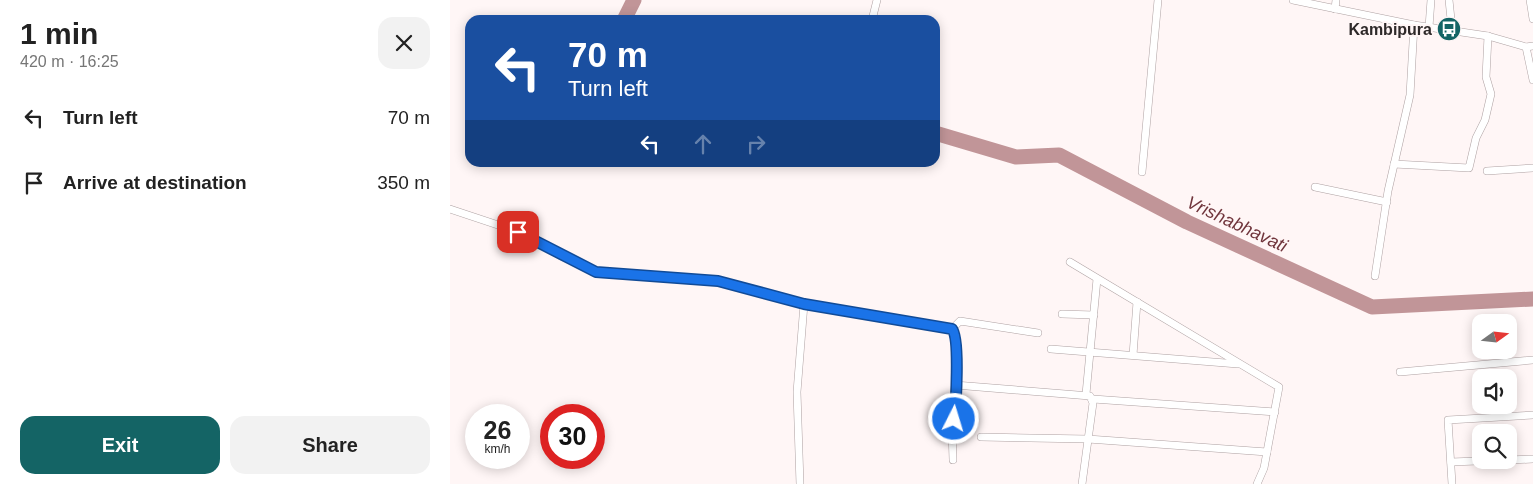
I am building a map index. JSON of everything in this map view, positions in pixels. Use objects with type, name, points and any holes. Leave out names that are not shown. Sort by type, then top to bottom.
[{"type":"street","points":[[873,15],[877,0]]},
{"type":"street","points":[[1142,172],[1158,0]]},
{"type":"street","points":[[1293,0],[1414,25],[1452,29],[1488,36],[1530,47],[1533,80]]},
{"type":"street","points":[[1335,9],[1336,0]]},
{"type":"street","points":[[1429,27],[1431,0]]},
{"type":"street","points":[[1449,0],[1452,29]]},
{"type":"street","points":[[1530,0],[1533,19]]},
{"type":"street","points":[[1375,276],[1394,164],[1410,95],[1414,25]]},
{"type":"street","points":[[1394,164],[1469,168],[1476,138],[1485,120],[1491,94],[1486,77],[1488,36]]},
{"type":"street","points":[[1487,171],[1533,168]]},
{"type":"street","points":[[1315,187],[1387,202]]},
{"type":"street","points":[[450,209],[522,233],[561,256],[596,272],[718,281],[804,304],[952,329]]},
{"type":"street","points":[[1070,262],[1279,386],[1264,468],[1257,484]]},
{"type":"street","points":[[1086,394],[1097,279]]},
{"type":"street","points":[[1132,355],[1137,302]]},
{"type":"street","points":[[800,484],[797,392],[804,304]]},
{"type":"street","points":[[1062,314],[1094,315]]},
{"type":"street","points":[[952,329],[960,321],[1038,333]]},
{"type":"street","points":[[952,329],[955,343],[956,384],[956,408],[952,430],[954,460]]},
{"type":"street","points":[[1051,349],[1242,364]]},
{"type":"street","points":[[1400,372],[1533,360]]},
{"type":"street","points":[[956,384],[1086,394],[1093,399],[1274,412]]},
{"type":"street","points":[[1082,484],[1093,399]]},
{"type":"street","points":[[1452,484],[1448,420],[1533,415]]},
{"type":"street","points":[[982,437],[1088,439],[1267,452]]},
{"type":"street","points":[[1517,460],[1533,459]]},
{"type":"street","points":[[1451,462],[1472,461]]},
{"type":"waterway","name":"Vrishabhavati","points":[[626,15],[634,0]]},
{"type":"waterway","name":"Vrishabhavati","points":[[940,134],[1016,157],[1059,155],[1187,222],[1372,307],[1533,299]]},
{"type":"place","name":"Kambipura","points":[[1449,29]]},
{"type":"route","points":[[518,232],[561,256],[596,272],[725,282],[804,304],[868,313],[952,329],[955,343],[956,408],[954,419]]}]
